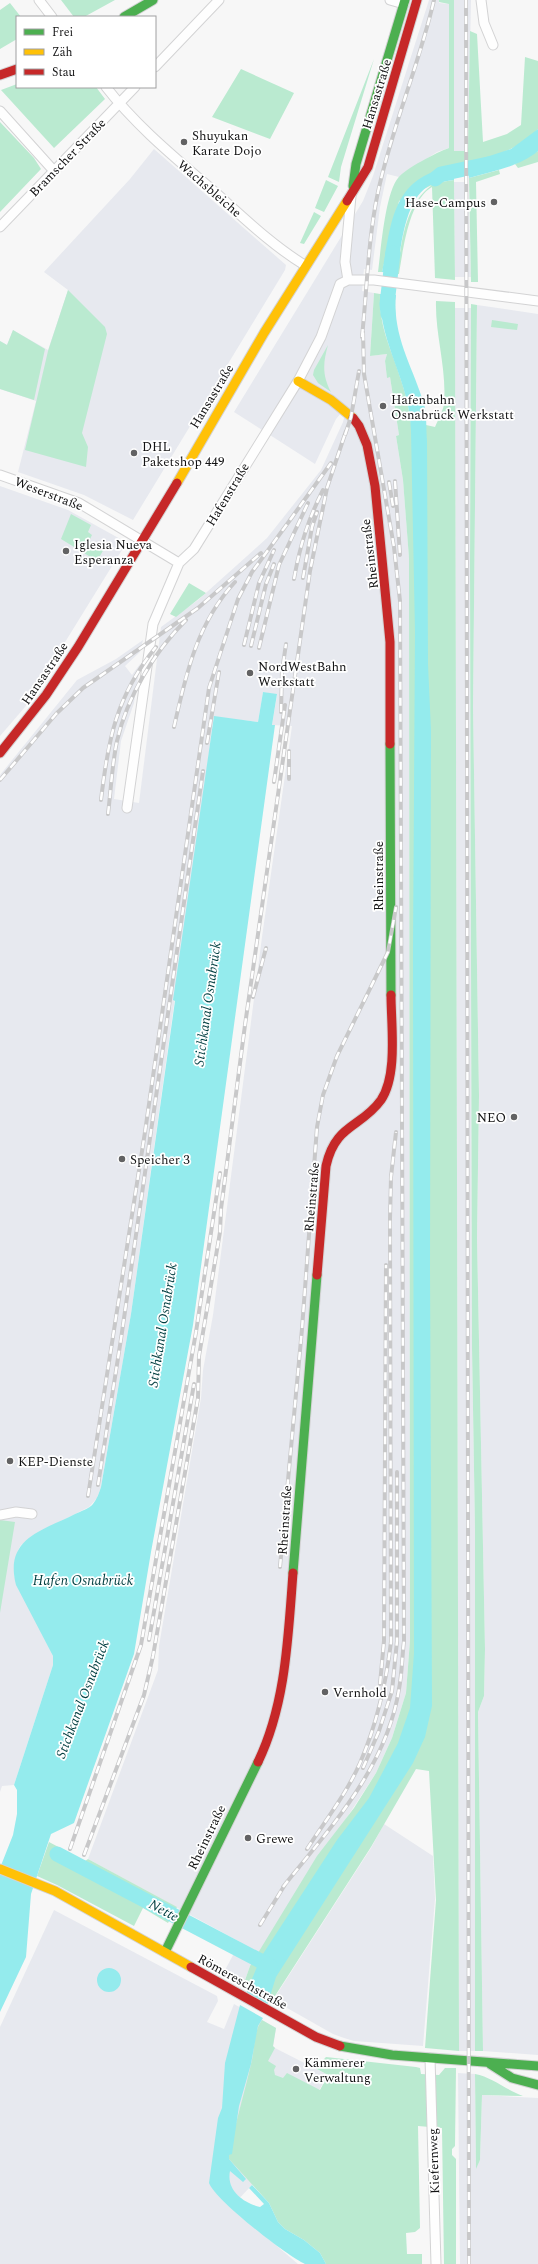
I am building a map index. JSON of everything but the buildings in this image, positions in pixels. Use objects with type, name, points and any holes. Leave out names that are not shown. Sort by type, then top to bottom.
[{"type":"main road","points":[[126,16],[153,0]]},
{"type":"main road","name":"Hansastraße","points":[[0,753],[26,722],[60,676],[143,541],[212,420],[368,167],[417,0]]},
{"type":"main road","name":"Hansastraße","points":[[352,192],[356,164],[405,2]]},
{"type":"main road","points":[[0,75],[16,69]]},
{"type":"main road","name":"Rheinstraße","points":[[165,1952],[264,1750],[276,1713],[287,1654],[326,1166],[329,1153],[336,1140],[378,1105],[389,1087],[392,1075],[390,642],[386,586],[373,475],[366,442],[358,426],[339,407],[298,381]]},
{"type":"main road","name":"Römereschstraße","points":[[0,1869],[41,1884],[245,1996],[316,2037],[345,2048],[489,2064],[538,2066]]},
{"type":"main road","name":"Römereschstraße","points":[[489,2064],[512,2078],[538,2085]]},
{"type":"street","points":[[39,0],[51,16]]},
{"type":"street","points":[[156,66],[219,0]]},
{"type":"street","points":[[390,0],[405,2]]},
{"type":"street","points":[[481,0],[484,23],[493,46]]},
{"type":"street","name":"Wachsbleiche","points":[[107,88],[119,104],[188,169],[273,243],[306,266]]},
{"type":"street","name":"Bramscher Straße","points":[[0,227],[134,88]]},
{"type":"street","points":[[0,111],[54,171]]},
{"type":"street","points":[[352,192],[345,262],[348,280],[378,281],[538,301]]},
{"type":"street","name":"Hafenstraße","points":[[128,808],[153,624],[179,563],[194,549],[298,381],[321,337],[337,290],[340,284],[348,280]]},
{"type":"street","name":"Weserstraße","points":[[0,475],[78,503],[179,563]]},
{"type":"street","points":[[0,1515],[16,1512],[32,1514]]},
{"type":"street","name":"Kiefernweg","points":[[430,2058],[436,2264]]},
{"type":"shaded area","points":[[429,0],[439,0],[439,3],[449,4],[449,148],[437,152],[399,177],[387,174],[380,207],[372,270],[364,269],[362,291],[374,293],[370,356],[387,354],[385,362],[387,377],[390,377],[399,435],[396,436],[403,480],[409,558],[410,1640],[406,1693],[392,1738],[376,1773],[250,1966],[244,1983],[224,1972],[240,1942],[88,1859],[158,1670],[159,1646],[201,1398],[203,1370],[213,1315],[262,937],[292,726],[272,725],[277,695],[263,692],[258,722],[214,717],[131,1314],[101,1487],[97,1498],[89,1507],[47,1528],[21,1545],[18,1550],[14,1576],[53,1656],[53,1665],[14,1785],[2,1786],[0,1792],[0,775],[77,680],[116,659],[143,640],[140,652],[125,666],[132,675],[140,664],[134,703],[121,741],[114,799],[139,803],[161,627],[198,600],[267,538],[321,470],[343,422],[347,406],[336,419],[315,464],[234,412],[363,201],[373,176]]},
{"type":"shaded area","points":[[454,0],[471,0],[468,151],[454,151]]},
{"type":"shaded area","points":[[154,149],[286,265],[285,270],[133,520],[84,495],[18,472],[36,401],[0,389],[0,341],[7,345],[13,330],[48,350],[68,290],[44,272],[130,179]]},
{"type":"shaded area","points":[[454,182],[468,182],[471,277],[455,277]]},
{"type":"shaded area","points":[[477,305],[538,314],[538,2055],[483,2051],[478,1712],[484,1696],[485,1649],[477,1238],[479,1096],[473,707]]},
{"type":"shaded area","points":[[455,308],[471,308],[470,564],[472,1348],[475,1529],[475,2051],[459,2051]]},
{"type":"shaded area","points":[[0,486],[68,510],[124,541],[125,545],[25,707],[0,736]]},
{"type":"shaded area","points":[[384,1824],[433,1856],[435,1899],[423,2046],[354,2041],[344,2038],[333,2034],[273,2000],[371,1848]]},
{"type":"shaded area","points":[[54,1910],[217,1996],[218,2001],[207,2022],[224,2029],[234,2004],[276,2028],[273,2047],[328,2075],[270,2174],[252,2185],[231,2207],[298,2264],[0,2264],[0,2027]]},
{"type":"shaded area","points":[[458,2073],[475,2074],[476,2168],[480,2160],[482,2095],[538,2098],[538,2264],[460,2264]]},
{"type":"green space","points":[[61,0],[115,0],[86,16],[73,16]]},
{"type":"green space","points":[[439,0],[454,0],[454,151],[468,151],[470,31],[477,34],[483,142],[507,134],[521,125],[525,57],[538,61],[538,129],[529,138],[508,150],[485,159],[448,167],[441,182],[454,180],[455,280],[435,278],[432,187],[424,193],[432,185],[399,201],[382,272],[378,272],[384,222],[390,196],[398,178],[407,170],[429,157],[449,148],[449,4],[439,2]]},
{"type":"green space","points":[[10,3],[20,16],[16,16],[16,40],[0,49],[0,10]]},
{"type":"green space","points":[[374,59],[341,167],[339,182],[328,177]]},
{"type":"green space","points":[[241,69],[294,93],[270,139],[212,117]]},
{"type":"green space","points":[[16,84],[16,88],[97,88],[105,99],[54,148],[1,90]]},
{"type":"green space","points":[[0,122],[34,158],[41,169],[0,212]]},
{"type":"green space","points":[[538,151],[538,162],[518,168],[515,164]]},
{"type":"green space","points":[[499,170],[500,174],[476,182],[478,282],[471,282],[469,178]]},
{"type":"green space","points":[[326,180],[338,186],[324,212],[315,208]]},
{"type":"green space","points":[[424,193],[408,226],[399,274],[397,274],[406,225],[415,203]]},
{"type":"green space","points":[[314,212],[321,216],[304,244],[300,243]]},
{"type":"green space","points":[[68,290],[105,327],[107,334],[82,433],[88,447],[86,467],[25,450],[48,351]]},
{"type":"green space","points":[[374,293],[380,294],[380,307],[384,329],[404,389],[412,431],[426,425],[435,427],[443,410],[444,378],[437,327],[436,301],[455,302],[459,2051],[425,2048],[436,1900],[429,1771],[416,1769],[371,1847],[273,1999],[244,1983],[250,1966],[317,1856],[354,1808],[376,1773],[392,1738],[406,1693],[410,1640],[409,558],[403,480],[396,436],[399,435],[390,377],[387,378],[385,361],[387,354],[370,356]]},
{"type":"green space","points":[[471,304],[477,305],[473,707],[479,1096],[477,1238],[485,1649],[484,1696],[478,1712],[483,2051],[475,2051],[475,1529],[472,1348],[470,564]]},
{"type":"green space","points":[[492,320],[518,324],[517,330],[491,327]]},
{"type":"green space","points":[[13,330],[45,349],[34,400],[0,389],[0,341],[7,345]]},
{"type":"green space","points":[[328,345],[324,369],[326,380],[331,392],[318,383],[313,375],[314,370]]},
{"type":"green space","points":[[71,514],[91,525],[88,532],[92,535],[89,541],[104,549],[97,561],[61,539]]},
{"type":"green space","points":[[189,583],[206,593],[176,617],[170,614]]},
{"type":"green space","points":[[0,1520],[15,1522],[0,1613]]},
{"type":"green space","points":[[49,1842],[85,1861],[88,1859],[177,1907],[168,1923],[143,1908],[134,1926],[37,1876]]},
{"type":"green space","points":[[262,2020],[276,2028],[273,2046],[275,2048],[268,2061],[276,2066],[274,2070],[275,2075],[283,2078],[287,2073],[320,2090],[328,2075],[315,2068],[326,2057],[416,2067],[420,2068],[421,2074],[439,2075],[445,2068],[456,2068],[455,2146],[452,2149],[452,2155],[456,2159],[456,2264],[444,2264],[442,2128],[418,2126],[420,2228],[415,2232],[406,2233],[407,2254],[422,2254],[422,2264],[326,2264],[320,2253],[304,2240],[285,2229],[278,2222],[269,2203],[229,2159],[252,2059],[257,2030]]},
{"type":"green space","points":[[475,2074],[487,2078],[523,2096],[482,2095],[480,2160],[476,2169]]},
{"type":"water","points":[[538,129],[538,151],[531,156],[514,165],[469,178],[468,163],[511,149]]},
{"type":"water","points":[[454,166],[454,180],[432,184],[415,200],[402,238],[397,274],[382,272],[389,235],[398,204],[407,191],[418,180],[434,172]]},
{"type":"water","points":[[380,294],[396,295],[397,324],[404,351],[424,404],[427,441],[428,664],[431,731],[430,1269],[432,1706],[425,1737],[413,1763],[276,1977],[266,2009],[245,1996],[261,1957],[337,1840],[369,1798],[398,1743],[410,1708],[414,1653],[413,950],[415,632],[411,431],[406,396],[384,329]]},
{"type":"water","name":"Hafen Osnabrück","points":[[263,692],[277,694],[272,725],[275,725],[193,1325],[151,1552],[134,1654],[74,1823],[51,1834],[31,1894],[26,1957],[0,2012],[0,1868],[13,1835],[17,1814],[17,1790],[14,1785],[53,1665],[53,1656],[16,1585],[14,1569],[16,1556],[21,1546],[29,1538],[91,1506],[97,1498],[101,1487],[131,1314],[175,1001],[173,1000],[214,716],[258,722]]},
{"type":"water","points":[[109,1968],[114,1969],[120,1975],[120,1985],[114,1991],[109,1992],[104,1991],[98,1985],[97,1980],[98,1975],[104,1969]]},
{"type":"water","points":[[240,2005],[263,2018],[258,2026],[251,2064],[239,2106],[232,2154],[229,2155],[229,2159],[246,2179],[243,2182],[230,2171],[229,2178],[234,2190],[242,2199],[260,2207],[264,2204],[249,2188],[252,2185],[269,2203],[278,2222],[285,2229],[304,2240],[320,2253],[326,2264],[305,2264],[283,2250],[237,2214],[214,2191],[209,2183],[218,2118],[222,2108],[225,2063]]},
{"type":"waterway","points":[[435,179],[441,174],[488,164]]},
{"type":"waterway","points":[[388,314],[387,304],[393,253]]},
{"type":"waterway","name":"Nette","points":[[57,1854],[270,1966]]},
{"type":"railway","points":[[362,337],[370,246],[378,192],[434,0]]},
{"type":"railway","points":[[466,0],[469,2264]]},
{"type":"railway","points":[[283,1887],[337,1819],[354,1795],[382,1745],[392,1717],[399,1689],[404,1641],[400,601],[394,547],[364,374],[363,332]]},
{"type":"railway","points":[[345,435],[351,417],[359,371]]},
{"type":"railway","points":[[84,1855],[144,1695],[153,1656],[198,1398],[199,1356],[220,1232],[221,1209],[245,1025],[310,571],[327,488],[346,431]]},
{"type":"railway","points":[[290,520],[331,463]]},
{"type":"railway","points":[[395,481],[400,555]]},
{"type":"railway","points":[[389,482],[393,506]]},
{"type":"railway","points":[[294,579],[305,533],[323,490]]},
{"type":"railway","points":[[259,648],[279,565],[308,503]]},
{"type":"railway","points":[[303,578],[312,527],[317,512]]},
{"type":"railway","points":[[88,1496],[145,1132],[209,688],[238,599],[252,572],[293,516]]},
{"type":"railway","points":[[244,645],[259,583],[274,550]]},
{"type":"railway","points":[[0,780],[56,714],[83,688],[198,608],[261,553]]},
{"type":"railway","points":[[251,646],[266,584],[274,564]]},
{"type":"railway","points":[[174,727],[183,688],[202,632],[211,614],[235,582]]},
{"type":"railway","points":[[108,814],[115,750],[128,708],[143,676],[163,646],[186,620]]},
{"type":"railway","points":[[281,712],[282,671],[286,644]]},
{"type":"railway","points":[[101,800],[107,758],[116,719],[132,683],[142,665],[156,647]]},
{"type":"railway","points":[[207,743],[219,672]]},
{"type":"railway","points":[[274,782],[285,705]]},
{"type":"railway","points":[[289,751],[289,779]]},
{"type":"railway","points":[[98,1485],[121,1339],[203,771]]},
{"type":"railway","points":[[280,1567],[302,1329],[317,1127],[323,1095],[337,1056],[388,952],[396,907]]},
{"type":"railway","points":[[253,997],[266,948]]},
{"type":"railway","points":[[307,1849],[349,1785],[360,1763],[380,1703],[391,1642],[390,1219],[391,1177],[396,1132]]},
{"type":"railway","points":[[70,1849],[141,1645],[196,1332],[220,1173]]},
{"type":"railway","points":[[380,1684],[384,1641],[386,1265]]},
{"type":"railway","points":[[149,1640],[194,1384]]},
{"type":"railway","points":[[363,1768],[379,1731],[392,1691],[397,1641],[397,1472]]},
{"type":"railway","points":[[260,1925],[286,1883]]},
{"type":"traffic: fast","points":[[126,16],[153,0]]},
{"type":"traffic: fast","points":[[353,186],[356,164],[405,0]]},
{"type":"traffic: fast","points":[[390,744],[391,995]]},
{"type":"traffic: fast","points":[[293,1573],[317,1275]]},
{"type":"traffic: fast","points":[[165,1952],[258,1762]]},
{"type":"traffic: fast","points":[[340,2046],[392,2055],[538,2066]]},
{"type":"traffic: fast","points":[[490,2064],[512,2078],[538,2085]]},
{"type":"traffic: slow","points":[[177,483],[264,333],[347,201]]},
{"type":"traffic: slow","points":[[298,381],[331,400],[353,418]]},
{"type":"traffic: slow","points":[[0,1869],[55,1891],[191,1967]]},
{"type":"traffic: jam","points":[[347,201],[368,167],[417,0]]},
{"type":"traffic: jam","points":[[0,75],[16,69]]},
{"type":"traffic: jam","points":[[353,418],[359,426],[367,445],[375,486],[390,642],[390,744]]},
{"type":"traffic: jam","points":[[0,753],[46,695],[78,647],[177,483]]},
{"type":"traffic: jam","points":[[317,1275],[326,1166],[330,1152],[342,1134],[365,1116],[381,1100],[390,1077],[392,1064],[391,995]]},
{"type":"traffic: jam","points":[[258,1762],[275,1717],[280,1694],[287,1646],[293,1573]]},
{"type":"traffic: jam","points":[[191,1967],[316,2037],[340,2046]]},
{"type":"place","name":"Shuyukan Karate Dojo","points":[[184,142]]},
{"type":"place","name":"Hase-Campus","points":[[494,202]]},
{"type":"place","name":"Hafenbahn Osnabrück Werkstatt","points":[[383,406]]},
{"type":"place","name":"DHL Paketshop 449","points":[[134,453]]},
{"type":"place","name":"Iglesia Nueva Esperanza","points":[[66,551]]},
{"type":"place","name":"NordWestBahn Werkstatt","points":[[250,673]]},
{"type":"place","name":"NEO","points":[[514,1117]]},
{"type":"place","name":"Speicher 3","points":[[122,1159]]},
{"type":"place","name":"KEP-Dienste","points":[[10,1461]]},
{"type":"place","name":"Vernhold","points":[[325,1692]]},
{"type":"place","name":"Grewe","points":[[248,1838]]},
{"type":"place","name":"Kämmerer Verwaltung","points":[[296,2069]]},
{"type":"water label","name":"Stichkanal Osnabrück","points":[[207,1004]]},
{"type":"water label","name":"Stichkanal Osnabrück","points":[[162,1325]]},
{"type":"water label","name":"Stichkanal Osnabrück","points":[[82,1699]]}]
